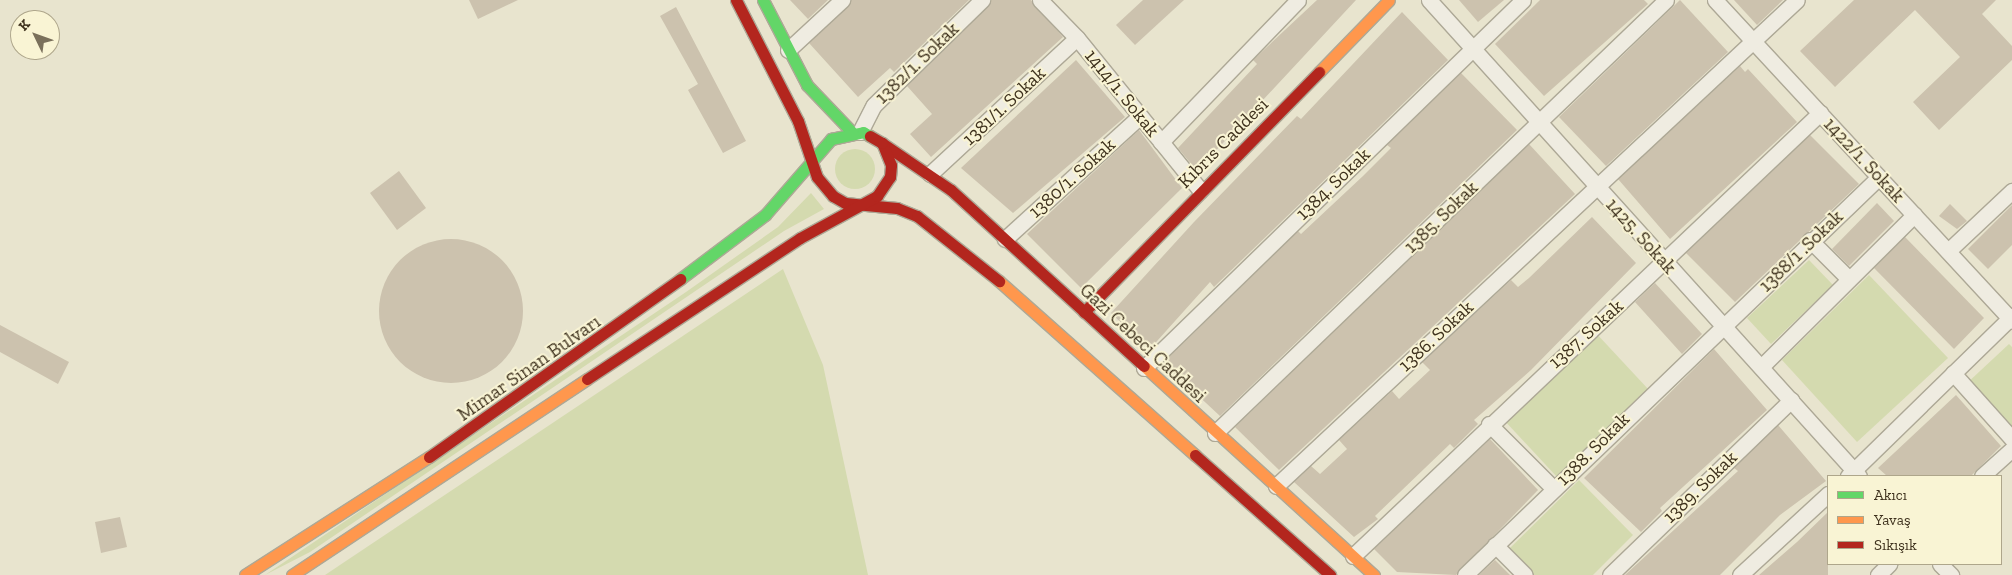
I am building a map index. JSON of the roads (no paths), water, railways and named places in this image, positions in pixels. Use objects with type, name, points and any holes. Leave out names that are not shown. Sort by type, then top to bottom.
[{"type":"main road","points":[[736,0],[798,121],[812,164],[833,196],[845,203],[862,203],[917,216],[958,245],[1330,575]]},
{"type":"main road","points":[[292,575],[800,238],[876,196],[890,177],[892,165],[882,143],[856,131],[820,103],[788,50],[763,0]]},
{"type":"main road","name":"Kıbrıs Caddesi","points":[[1084,312],[1200,190],[1389,0]]},
{"type":"main road","points":[[812,164],[831,139],[856,131]]},
{"type":"main road","name":"Gazi Cebeci Caddesi","points":[[882,143],[930,174],[1005,239],[1215,433],[1374,575]]},
{"type":"main road","name":"Mimar Sinan Bulvarı","points":[[245,575],[454,441],[607,335],[764,215],[812,164]]},
{"type":"street","points":[[788,50],[842,0]]},
{"type":"street","name":"1382/1. Sokak","points":[[856,131],[874,105],[982,0]]},
{"type":"street","name":"1414/1. Sokak","points":[[1040,0],[1077,38],[1200,190]]},
{"type":"street","points":[[1161,142],[1298,0]]},
{"type":"street","name":"1425. Sokak","points":[[1430,0],[1791,400],[1854,474],[1953,373],[2011,318]]},
{"type":"street","name":"1384. Sokak","points":[[1144,368],[1523,0]]},
{"type":"street","name":"1385. Sokak","points":[[1215,433],[1666,0]]},
{"type":"street","name":"1422/1. Sokak","points":[[1715,0],[2011,318]]},
{"type":"street","name":"1386. Sokak","points":[[1276,486],[1595,185],[1797,0]]},
{"type":"street","name":"1381/1. Sokak","points":[[930,174],[1077,38]]},
{"type":"street","name":"1387. Sokak","points":[[1353,556],[1489,424],[1665,262],[1820,112]]},
{"type":"street","name":"1380/1. Sokak","points":[[1005,239],[1139,117]]},
{"type":"street","name":"1388/1 .Sokak","points":[[1724,326],[1810,240],[1879,177]]},
{"type":"street","points":[[1948,251],[2012,191]]},
{"type":"street","points":[[1761,367],[1914,215]]},
{"type":"street","points":[[1810,240],[1849,279]]},
{"type":"street","name":"1388. Sokak","points":[[1465,575],[1724,326]]},
{"type":"street","points":[[1953,373],[2012,439]]},
{"type":"street","name":"1389. Sokak","points":[[1610,575],[1791,400]]},
{"type":"street","points":[[1489,424],[1554,489]]},
{"type":"street","points":[[1983,475],[2012,449]]},
{"type":"street","points":[[1740,575],[1827,495]]},
{"type":"street","points":[[1495,546],[1525,575]]},
{"type":"street","points":[[1878,575],[1888,565]]},
{"type":"street","points":[[1941,565],[1951,575]]}]
